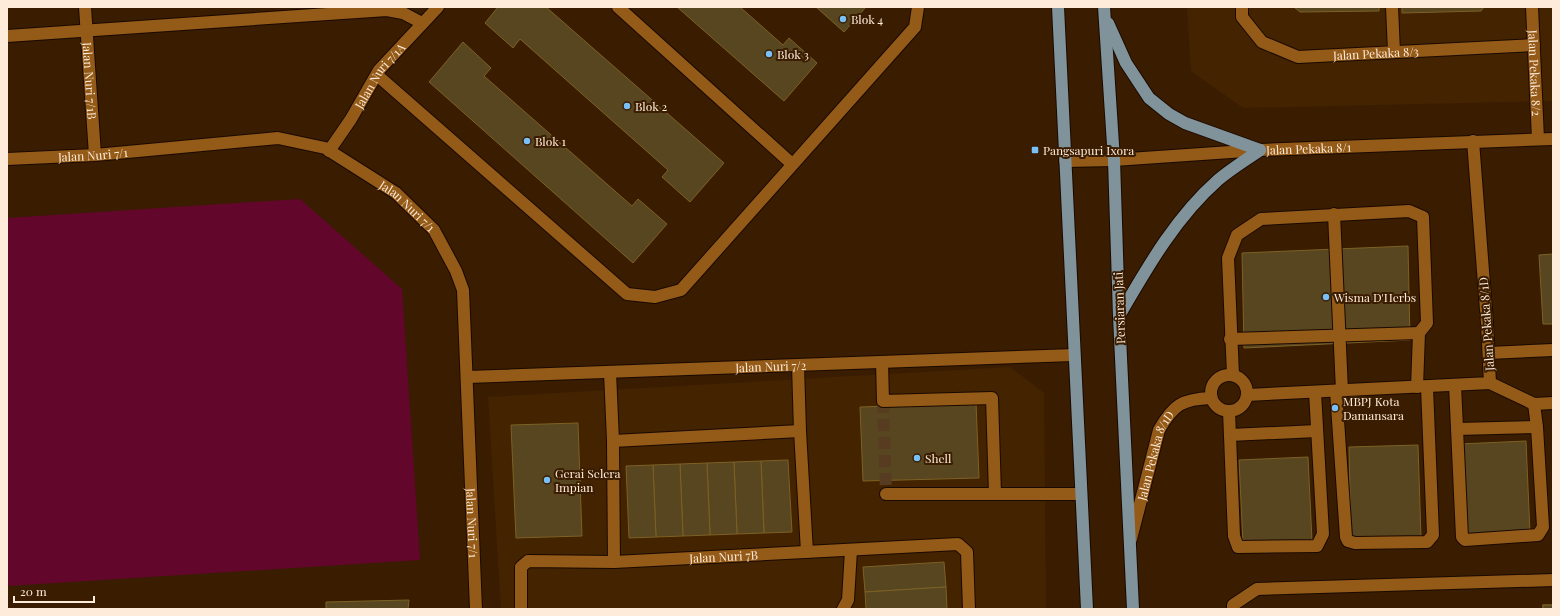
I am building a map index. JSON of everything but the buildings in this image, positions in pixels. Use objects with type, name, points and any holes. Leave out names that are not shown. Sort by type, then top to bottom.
[{"type":"main road","points":[[1058,7],[1087,609]]},
{"type":"main road","points":[[1104,11],[1126,63],[1149,98],[1169,114],[1185,123],[1260,150]]},
{"type":"main road","name":"Persiaran Jati","points":[[1104,11],[1114,160],[1119,316],[1133,609]]},
{"type":"main road","points":[[1119,316],[1151,262],[1183,217],[1218,180],[1260,150]]},
{"type":"street","name":"Jalan Nuri 7/1B","points":[[85,7],[95,155]]},
{"type":"street","name":"Jalan Nuri 7/1A","points":[[330,151],[351,119],[379,70],[438,7]]},
{"type":"street","points":[[618,7],[792,164]]},
{"type":"street","points":[[376,75],[627,294],[655,297],[681,290],[915,27],[918,7]]},
{"type":"street","name":"Jalan Pekaka 8/3","points":[[1242,7],[1242,17],[1262,42],[1298,57],[1534,45]]},
{"type":"street","points":[[1392,7],[1394,52]]},
{"type":"street","name":"Jalan Pekaka 8/2","points":[[1532,7],[1538,139]]},
{"type":"street","points":[[7,36],[387,10],[403,13],[422,23]]},
{"type":"street","name":"Jalan Nuri 7/1","points":[[7,159],[95,155],[278,138],[325,148],[396,193],[434,230],[456,271],[463,290],[468,377],[476,609]]},
{"type":"street","name":"Jalan Pekaka 8/1","points":[[1065,161],[1114,160],[1260,150],[1553,139]]},
{"type":"street","name":"Jalan Pekaka 8/1D","points":[[1247,395],[1490,383],[1473,142]]},
{"type":"street","points":[[1233,375],[1230,339],[1228,258],[1237,235],[1261,219],[1334,214],[1409,211],[1423,217],[1427,323],[1419,333],[1433,535],[1427,542],[1355,543],[1348,541],[1346,537],[1336,391],[1342,391],[1334,214]]},
{"type":"street","points":[[1230,339],[1419,333]]},
{"type":"street","points":[[1489,353],[1553,350]]},
{"type":"street","name":"Jalan Nuri 7/2","points":[[468,377],[1074,355]]},
{"type":"street","points":[[882,362],[883,401],[992,398],[995,494]]},
{"type":"street","points":[[798,365],[807,552]]},
{"type":"street","points":[[610,372],[613,441],[614,562]]},
{"type":"street","points":[[1226,374],[1233,375],[1243,381],[1246,388],[1247,395],[1244,403],[1234,411],[1220,409],[1213,403],[1211,398],[1212,386],[1215,380],[1226,374]]},
{"type":"street","points":[[1490,383],[1534,404],[1553,403]]},
{"type":"street","points":[[1454,385],[1462,537],[1465,540],[1538,536],[1543,528],[1537,426],[1534,404]]},
{"type":"street","points":[[1230,411],[1234,536],[1238,547],[1317,546],[1323,534],[1314,392]]},
{"type":"street","name":"Jalan Pekaka 8/1D","points":[[1130,543],[1159,430],[1166,417],[1181,403],[1194,398],[1211,398]]},
{"type":"street","points":[[1456,429],[1537,426]]},
{"type":"street","points":[[613,441],[800,431]]},
{"type":"street","points":[[1230,435],[1317,431]]},
{"type":"street","points":[[886,494],[1081,494]]},
{"type":"street","name":"Jalan Nuri 7B","points":[[522,609],[521,567],[528,561],[614,562],[958,544],[967,552],[969,609]]},
{"type":"street","points":[[843,609],[848,600],[851,550]]},
{"type":"street","points":[[1233,609],[1233,605],[1257,589],[1553,580]]},
{"type":"shaded area","points":[[1187,7],[1553,7],[1553,101],[1243,108],[1191,71]]},
{"type":"shaded area","points":[[300,199],[402,289],[420,560],[7,586],[7,218]]},
{"type":"shaded area","points":[[1010,367],[1044,393],[1046,609],[501,609],[488,397]]},
{"type":"tunnel","points":[[883,401],[886,494]]},
{"type":"place","name":"Blok 4","points":[[843,19]]},
{"type":"place","name":"Blok 3","points":[[769,54]]},
{"type":"place","name":"Blok 2","points":[[627,106]]},
{"type":"place","name":"Blok 1","points":[[527,141]]},
{"type":"place","name":"Pangsapuri Ixora","points":[[1035,150]]},
{"type":"place","name":"Wisma D'Herbs","points":[[1326,297]]},
{"type":"place","name":"MBPJ Kota Damansara","points":[[1335,408]]},
{"type":"place","name":"Shell","points":[[917,458]]},
{"type":"place","name":"Gerai Selera Impian","points":[[547,480]]}]
